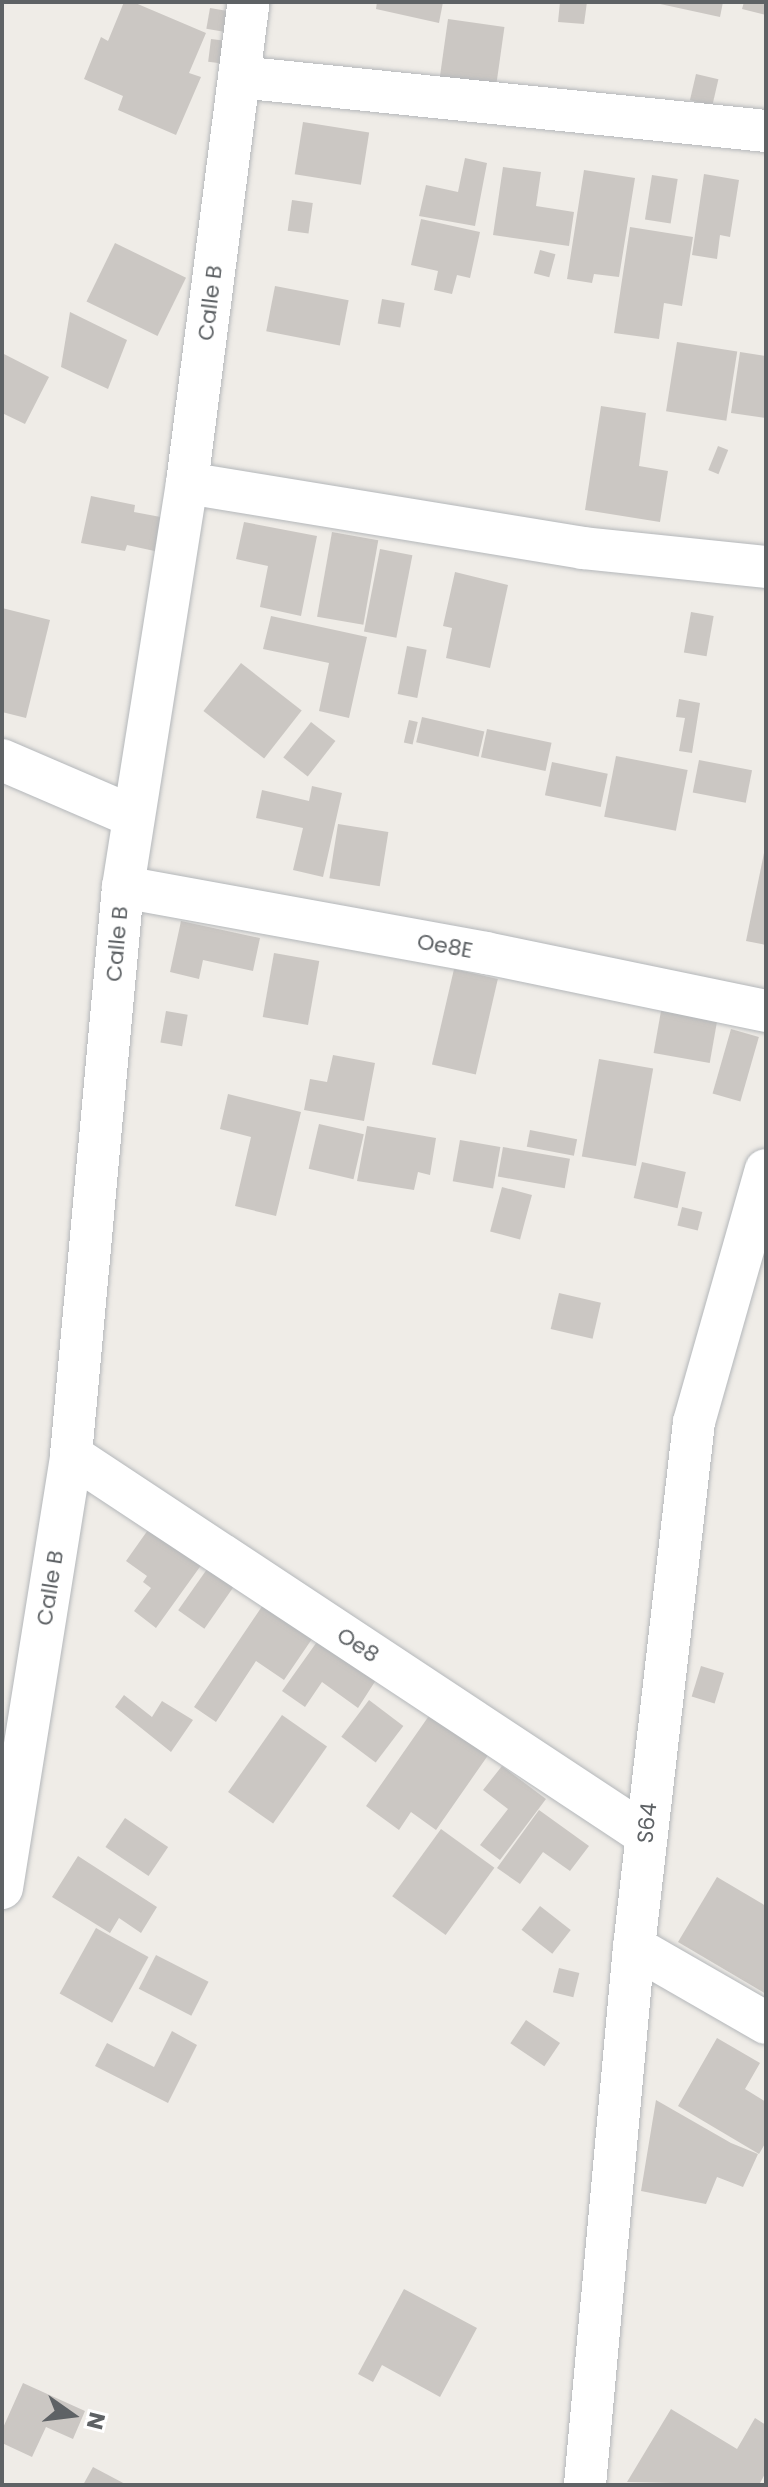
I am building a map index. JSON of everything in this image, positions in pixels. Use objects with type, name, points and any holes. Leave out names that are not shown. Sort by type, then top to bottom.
[{"type":"street","name":"Calle B","points":[[2,1888],[71,1455],[123,887],[187,483],[249,2]]},
{"type":"street","points":[[239,77],[766,131]]},
{"type":"street","points":[[187,483],[583,548],[766,567]]},
{"type":"street","points":[[2,760],[132,816]]},
{"type":"street","name":"Oe8E","points":[[123,887],[486,953],[766,1011]]},
{"type":"street","name":"S64","points":[[585,2485],[634,1947],[694,1422],[766,1170]]},
{"type":"street","name":"Oe8","points":[[71,1455],[646,1835]]},
{"type":"street","points":[[634,1947],[766,2023]]},
{"type":"building","points":[[124,2],[133,2],[206,33],[189,73],[201,77],[176,135],[118,110],[123,96],[84,79],[101,37],[108,41]]},
{"type":"building","points":[[377,2],[443,2],[439,23],[376,9]]},
{"type":"building","points":[[560,2],[587,2],[584,24],[558,22]]},
{"type":"building","points":[[651,2],[723,2],[720,17]]},
{"type":"building","points":[[744,2],[766,2],[766,15],[742,9]]},
{"type":"building","points":[[210,8],[238,13],[234,34],[206,29]]},
{"type":"building","points":[[448,19],[504,27],[496,87],[440,79]]},
{"type":"building","points":[[211,39],[227,41],[224,64],[208,62]]},
{"type":"building","points":[[696,74],[718,79],[712,105],[690,100]]},
{"type":"building","points":[[303,122],[369,132],[361,185],[295,174]]},
{"type":"building","points":[[465,158],[487,163],[475,226],[419,216],[426,185],[458,192]]},
{"type":"building","points":[[503,167],[541,172],[536,206],[574,212],[569,246],[493,235]]},
{"type":"building","points":[[584,170],[635,178],[619,277],[594,274],[592,283],[567,279]]},
{"type":"building","points":[[704,174],[739,180],[730,237],[720,235],[717,259],[692,255]]},
{"type":"building","points":[[652,175],[678,179],[671,224],[645,219]]},
{"type":"building","points":[[292,200],[313,203],[308,234],[288,231]]},
{"type":"building","points":[[421,219],[480,232],[470,278],[457,275],[452,294],[434,290],[438,271],[411,265]]},
{"type":"building","points":[[630,227],[693,237],[682,306],[664,303],[659,339],[614,333]]},
{"type":"building","points":[[115,243],[186,278],[158,336],[87,301]]},
{"type":"building","points":[[540,250],[555,254],[549,277],[534,273]]},
{"type":"building","points":[[275,286],[349,300],[340,345],[266,331]]},
{"type":"building","points":[[382,299],[405,303],[400,328],[378,324]]},
{"type":"building","points":[[70,312],[127,340],[108,389],[61,367]]},
{"type":"building","points":[[677,342],[737,352],[726,421],[666,411]]},
{"type":"building","points":[[740,352],[766,356],[766,418],[731,413]]},
{"type":"building","points":[[2,353],[49,377],[25,424],[2,413]]},
{"type":"building","points":[[601,406],[646,413],[639,466],[668,471],[660,522],[585,510]]},
{"type":"building","points":[[718,446],[728,450],[718,474],[708,470]]},
{"type":"building","points":[[91,496],[135,505],[134,512],[166,518],[159,552],[127,545],[125,551],[81,543]]},
{"type":"building","points":[[244,522],[317,536],[301,616],[260,607],[268,566],[236,559]]},
{"type":"building","points":[[332,532],[378,540],[363,625],[317,617]]},
{"type":"building","points":[[380,549],[412,555],[396,638],[364,631]]},
{"type":"building","points":[[455,572],[508,585],[490,668],[446,658],[452,628],[443,626]]},
{"type":"building","points":[[2,608],[50,620],[26,718],[2,712]]},
{"type":"building","points":[[691,612],[714,616],[707,656],[684,652]]},
{"type":"building","points":[[271,616],[367,637],[349,718],[319,711],[329,663],[263,649]]},
{"type":"building","points":[[407,646],[427,650],[417,698],[398,694]]},
{"type":"building","points":[[241,663],[302,710],[264,758],[203,711]]},
{"type":"building","points":[[679,699],[700,703],[692,753],[679,751],[685,718],[676,717]]},
{"type":"building","points":[[422,717],[484,731],[479,757],[416,742]]},
{"type":"building","points":[[409,720],[418,722],[413,744],[404,742]]},
{"type":"building","points":[[311,722],[335,741],[308,777],[283,757]]},
{"type":"building","points":[[487,729],[552,743],[546,771],[481,757]]},
{"type":"building","points":[[616,756],[688,770],[676,831],[604,817]]},
{"type":"building","points":[[699,760],[752,770],[746,803],[693,792]]},
{"type":"building","points":[[552,762],[608,774],[601,807],[545,795]]},
{"type":"building","points":[[312,786],[342,793],[323,877],[293,870],[303,828],[256,818],[262,790],[309,801]]},
{"type":"building","points":[[338,824],[388,832],[380,886],[329,878]]},
{"type":"building","points":[[766,848],[766,945],[746,941]]},
{"type":"building","points":[[181,921],[260,938],[253,971],[203,960],[199,979],[170,972]]},
{"type":"building","points":[[274,953],[319,961],[308,1025],[263,1017]]},
{"type":"building","points":[[454,969],[498,979],[476,1075],[432,1064]]},
{"type":"building","points":[[664,994],[720,1004],[710,1063],[654,1053]]},
{"type":"building","points":[[166,1011],[188,1015],[182,1046],[160,1043]]},
{"type":"building","points":[[731,1029],[759,1037],[740,1101],[713,1093]]},
{"type":"building","points":[[333,1055],[375,1063],[364,1121],[304,1110],[310,1079],[327,1082]]},
{"type":"building","points":[[599,1059],[653,1069],[636,1166],[582,1156]]},
{"type":"building","points":[[228,1094],[301,1112],[276,1216],[235,1206],[251,1137],[220,1129]]},
{"type":"building","points":[[319,1124],[364,1134],[353,1179],[309,1169]]},
{"type":"building","points":[[367,1126],[436,1138],[430,1175],[418,1172],[414,1190],[357,1181]]},
{"type":"building","points":[[530,1130],[577,1139],[574,1156],[527,1147]]},
{"type":"building","points":[[460,1140],[500,1147],[493,1188],[453,1181]]},
{"type":"building","points":[[503,1147],[570,1159],[565,1188],[498,1177]]},
{"type":"building","points":[[642,1162],[686,1172],[678,1208],[634,1198]]},
{"type":"building","points":[[502,1187],[532,1195],[520,1239],[490,1231]]},
{"type":"building","points":[[682,1207],[702,1212],[698,1231],[677,1225]]},
{"type":"building","points":[[559,1293],[601,1303],[593,1339],[551,1329]]},
{"type":"building","points":[[155,1520],[207,1557],[156,1628],[134,1611],[151,1588],[143,1582],[147,1576],[126,1561]]},
{"type":"building","points":[[212,1562],[238,1580],[204,1629],[178,1610]]},
{"type":"building","points":[[265,1602],[314,1636],[284,1680],[256,1661],[216,1722],[194,1707]]},
{"type":"building","points":[[319,1639],[376,1680],[358,1708],[322,1682],[305,1707],[282,1691]]},
{"type":"building","points":[[701,1666],[724,1673],[715,1704],[692,1697]]},
{"type":"building","points":[[124,1695],[152,1717],[162,1701],[193,1720],[171,1752],[115,1707]]},
{"type":"building","points":[[369,1700],[403,1726],[376,1763],[341,1737]]},
{"type":"building","points":[[433,1710],[491,1751],[436,1830],[411,1812],[399,1830],[366,1806]]},
{"type":"building","points":[[282,1715],[327,1747],[273,1824],[228,1792]]},
{"type":"building","points":[[502,1766],[546,1799],[500,1860],[480,1845],[508,1809],[483,1790]]},
{"type":"building","points":[[539,1810],[589,1846],[570,1871],[543,1852],[520,1884],[497,1868]]},
{"type":"building","points":[[125,1818],[168,1847],[149,1876],[105,1847]]},
{"type":"building","points":[[441,1829],[494,1868],[446,1935],[392,1896]]},
{"type":"building","points":[[78,1856],[157,1907],[141,1933],[119,1918],[110,1933],[52,1897]]},
{"type":"building","points":[[717,1877],[766,1906],[766,1994],[678,1942]]},
{"type":"building","points":[[540,1906],[571,1930],[552,1954],[522,1930]]},
{"type":"building","points":[[96,1928],[148,1957],[112,2023],[60,1994]]},
{"type":"building","points":[[156,1955],[209,1982],[191,2016],[139,1989]]},
{"type":"building","points":[[559,1968],[579,1973],[573,1997],[553,1992]]},
{"type":"building","points":[[526,2020],[560,2043],[544,2066],[510,2043]]},
{"type":"building","points":[[172,2031],[197,2045],[168,2103],[95,2066],[107,2043],[154,2067]]},
{"type":"building","points":[[717,2038],[760,2063],[745,2089],[766,2102],[766,2142],[759,2154],[678,2106]]},
{"type":"building","points":[[656,2100],[731,2143],[758,2154],[743,2187],[717,2177],[706,2204],[641,2191]]},
{"type":"building","points":[[404,2289],[477,2328],[440,2397],[382,2365],[373,2382],[358,2374]]},
{"type":"building","points":[[23,2383],[85,2411],[73,2439],[46,2427],[32,2457],[2,2443],[2,2430]]},
{"type":"building","points":[[671,2409],[737,2449],[755,2418],[766,2425],[766,2472],[760,2483],[764,2485],[627,2482]]},
{"type":"building","points":[[93,2467],[127,2485],[83,2485]]}]
